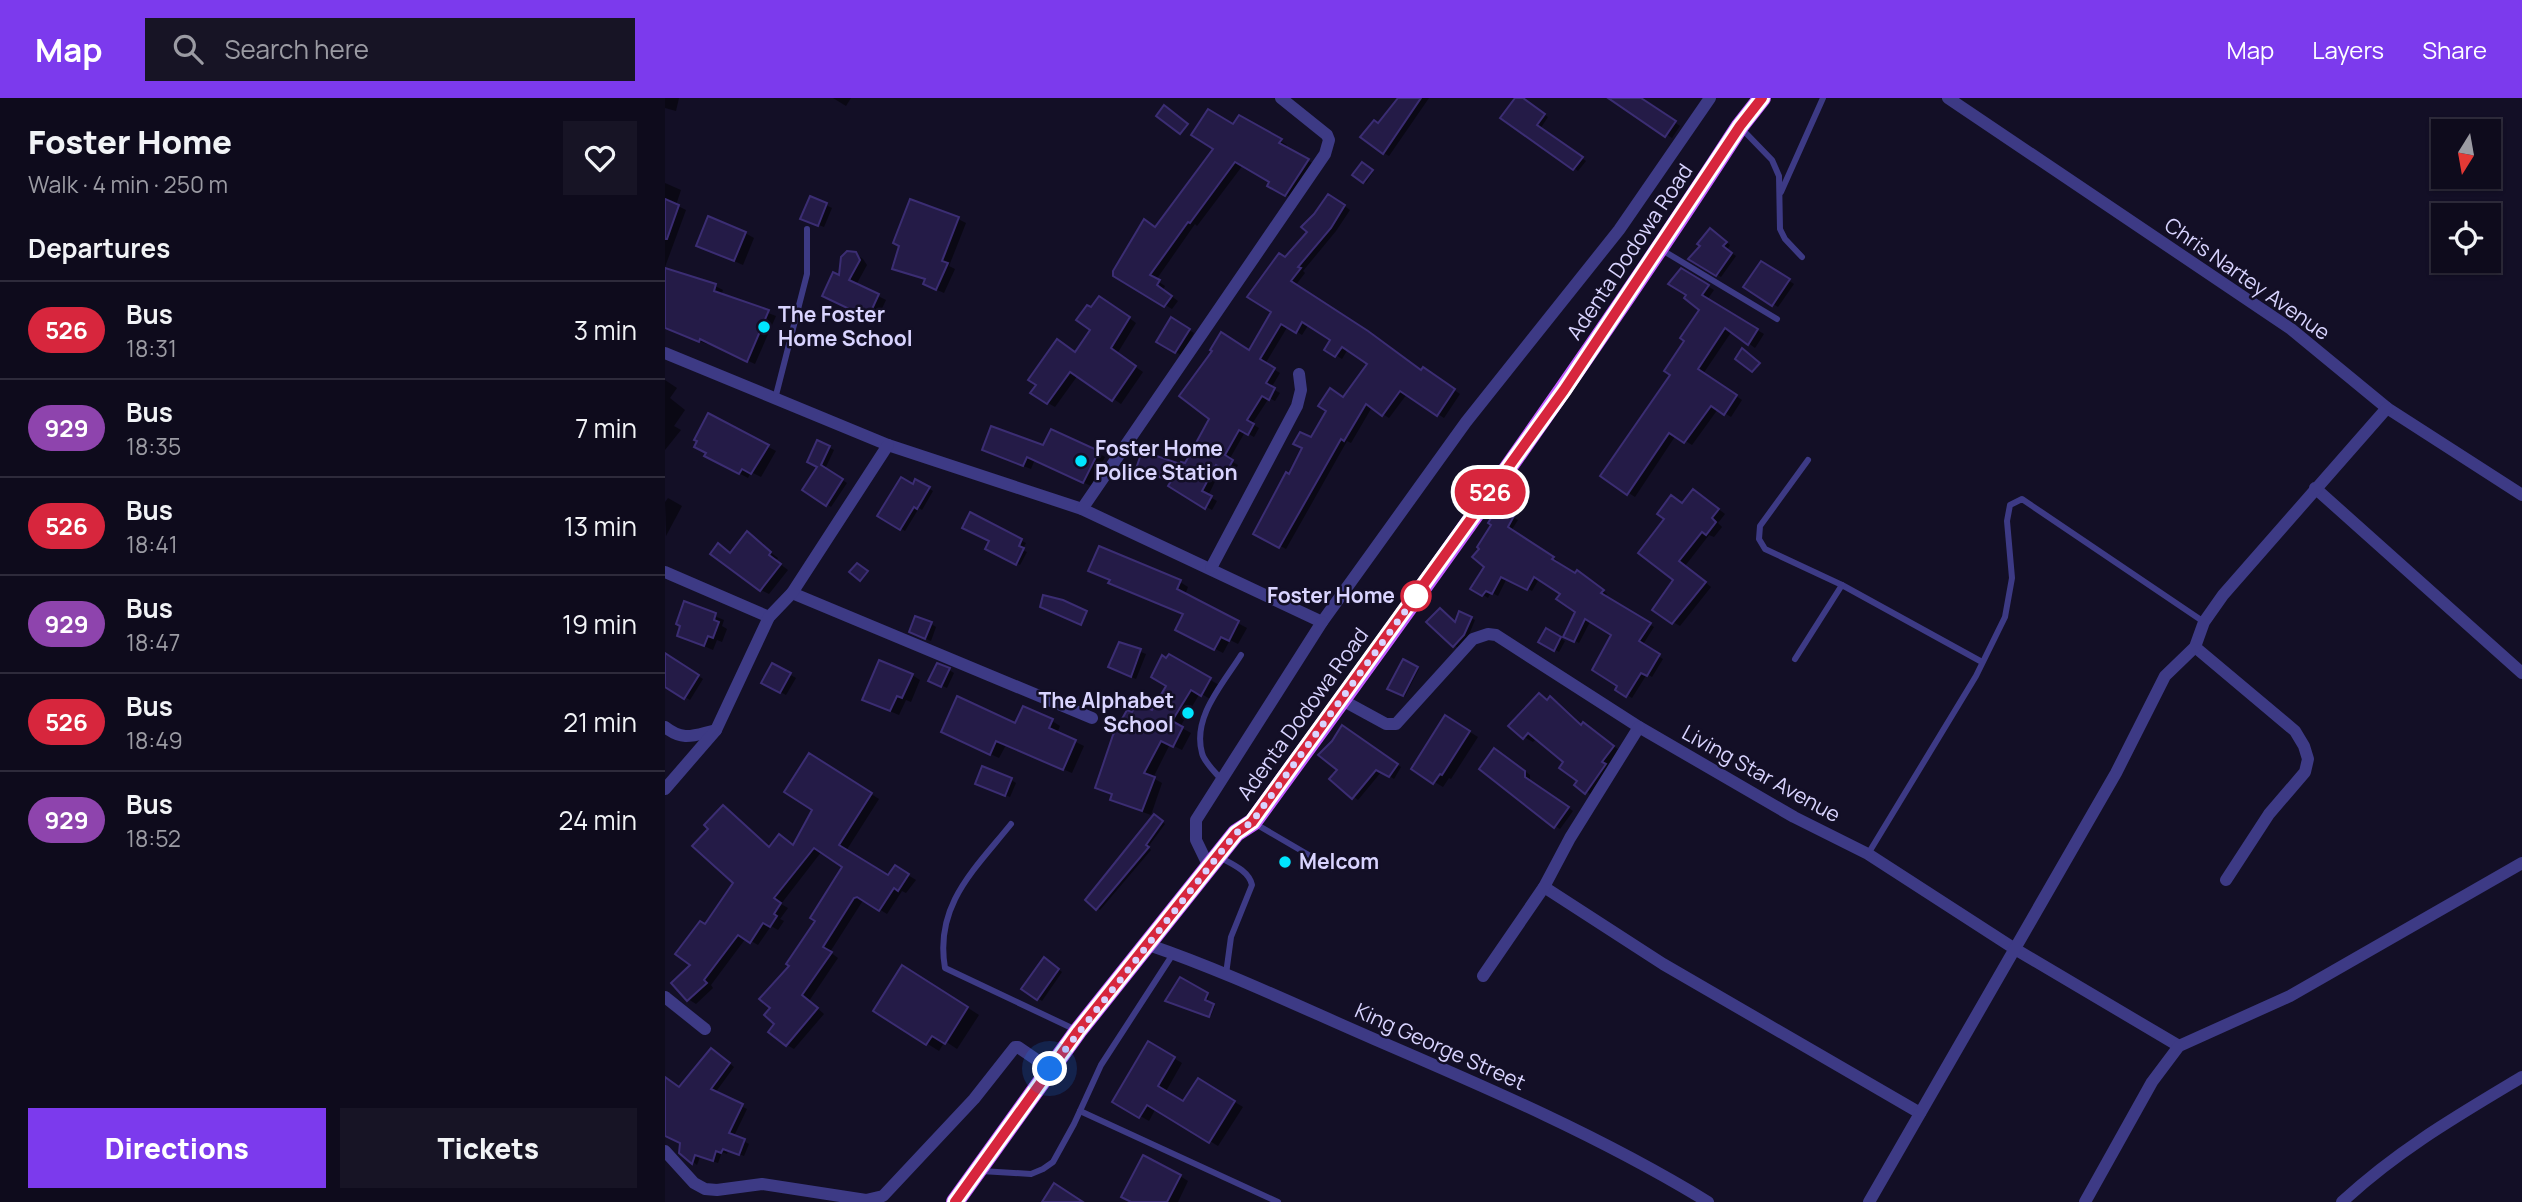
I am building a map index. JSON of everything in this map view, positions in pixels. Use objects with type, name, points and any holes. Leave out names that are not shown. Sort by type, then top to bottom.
[{"type":"main road","name":"Adenta Dodowa Road","points":[[955,1202],[1078,1031],[1236,833],[1252,822],[1342,700],[1564,390],[1761,98]]},
{"type":"street","points":[[1082,509],[1325,154],[1329,140],[1327,135],[1281,98]]},
{"type":"street","points":[[1214,863],[1196,840],[1196,820],[1322,622],[1466,422],[1619,230],[1710,98]]},
{"type":"street","name":"Chris Nartey Avenue","points":[[1948,98],[2291,329],[2387,408],[2522,495]]},
{"type":"street","points":[[665,353],[888,445],[1082,509],[1322,622]]},
{"type":"street","points":[[1211,568],[1297,406],[1301,390],[1299,374]]},
{"type":"street","points":[[1870,1202],[2116,773],[2165,676],[2195,647],[2204,622],[2223,595],[2387,408]]},
{"type":"street","points":[[665,789],[716,730],[769,617],[792,593],[888,445]]},
{"type":"street","points":[[2315,488],[2522,673]]},
{"type":"street","points":[[665,572],[769,617]]},
{"type":"street","points":[[792,593],[1091,718]]},
{"type":"street","name":"Living Star Avenue","points":[[1342,700],[1385,724],[1396,724],[1473,639],[1488,634],[1496,635],[1639,727],[1794,817],[1868,854],[2015,949],[2179,1046]]},
{"type":"street","points":[[2195,647],[2295,731],[2308,759],[2305,772],[2269,814],[2226,880]]},
{"type":"street","points":[[665,727],[685,737],[716,730]]},
{"type":"street","points":[[1483,976],[1544,887],[1570,838],[1639,727]]},
{"type":"street","points":[[2085,1202],[2152,1082],[2179,1046],[2290,996],[2522,863]]},
{"type":"street","points":[[1544,887],[1663,964],[1920,1113]]},
{"type":"street","name":"King George Street","points":[[1149,945],[1519,1102],[1662,1174],[1708,1202]]},
{"type":"street","points":[[665,997],[705,1029]]},
{"type":"street","points":[[665,1151],[694,1183],[705,1189],[762,1184],[866,1200],[876,1199],[883,1196],[974,1099],[1015,1047],[1018,1046],[1050,1069]]},
{"type":"street","points":[[2342,1202],[2373,1173],[2410,1145],[2522,1077]]},
{"type":"lane","points":[[1779,194],[1823,98]]},
{"type":"lane","points":[[1740,126],[1772,160],[1779,176],[1780,229],[1785,239],[1802,257]]},
{"type":"lane","points":[[775,399],[807,274],[807,229]]},
{"type":"lane","points":[[1660,249],[1777,319]]},
{"type":"lane","points":[[1808,460],[1761,526],[1759,539],[1765,549],[1842,585],[1982,662]]},
{"type":"lane","points":[[1868,854],[1976,676],[2005,617],[2013,578],[2007,521],[2010,505],[2022,499],[2204,622]]},
{"type":"lane","points":[[1795,659],[1842,585]]},
{"type":"lane","points":[[1221,779],[1202,756],[1200,737],[1203,715],[1241,655]]},
{"type":"lane","points":[[1252,822],[1331,868]]},
{"type":"lane","points":[[1011,824],[958,890],[949,909],[942,952],[945,968],[1078,1031]]},
{"type":"lane","points":[[1214,863],[1239,868],[1251,878],[1251,885],[1231,937],[1226,976]]},
{"type":"lane","points":[[978,1170],[1031,1174],[1053,1162],[1101,1065],[1173,954]]},
{"type":"lane","points":[[1080,1111],[1278,1202]]},
{"type":"building","points":[[1398,98],[1421,98],[1383,154],[1360,137],[1374,120],[1378,123]]},
{"type":"building","points":[[1515,98],[1523,98],[1545,114],[1537,125],[1583,157],[1573,170],[1500,118]]},
{"type":"building","points":[[1608,98],[1641,98],[1676,121],[1665,137]]},
{"type":"building","points":[[1164,105],[1188,124],[1180,134],[1156,116]]},
{"type":"building","points":[[1208,109],[1233,124],[1239,115],[1282,139],[1279,143],[1309,159],[1285,196],[1267,186],[1269,182],[1235,162],[1150,275],[1160,280],[1157,285],[1172,296],[1164,307],[1113,276],[1113,271],[1144,219],[1155,227],[1213,149],[1191,135]]},
{"type":"building","points":[[1362,162],[1373,170],[1363,183],[1352,175]]},
{"type":"building","points":[[1328,194],[1345,205],[1331,228],[1298,267],[1301,268],[1291,281],[1368,331],[1421,370],[1423,367],[1455,389],[1437,416],[1400,391],[1382,416],[1366,404],[1344,441],[1341,439],[1279,548],[1253,534],[1302,448],[1293,444],[1300,432],[1311,437],[1326,411],[1318,406],[1330,388],[1343,397],[1367,364],[1342,347],[1335,357],[1324,350],[1330,340],[1302,322],[1296,333],[1281,324],[1260,359],[1275,368],[1266,383],[1275,388],[1269,400],[1262,396],[1247,420],[1254,424],[1248,435],[1239,430],[1225,455],[1233,460],[1227,471],[1216,465],[1202,491],[1212,496],[1205,509],[1168,486],[1171,481],[1136,469],[1142,451],[1180,464],[1185,463],[1209,419],[1179,396],[1212,351],[1210,350],[1221,332],[1249,350],[1271,312],[1247,297],[1279,253],[1285,257],[1307,232],[1301,227]]},
{"type":"building","points":[[810,196],[827,203],[818,226],[800,219]]},
{"type":"building","points":[[665,199],[679,205],[667,239],[665,239]]},
{"type":"building","points":[[910,199],[959,217],[942,261],[948,263],[936,290],[923,284],[925,279],[892,269],[899,246],[893,243]]},
{"type":"building","points":[[708,216],[746,232],[734,261],[696,246]]},
{"type":"building","points":[[1710,228],[1727,242],[1723,246],[1732,253],[1716,276],[1688,259],[1700,246],[1697,244]]},
{"type":"building","points":[[847,251],[856,252],[860,260],[849,280],[879,294],[868,318],[822,296],[833,272],[839,275],[841,257]]},
{"type":"building","points":[[1761,261],[1790,279],[1772,306],[1743,287]]},
{"type":"building","points":[[665,268],[716,284],[714,291],[769,310],[747,362],[700,339],[699,342],[665,328]]},
{"type":"building","points":[[1681,268],[1709,285],[1702,295],[1758,329],[1748,345],[1725,328],[1698,369],[1737,395],[1724,415],[1711,406],[1684,443],[1669,433],[1627,495],[1600,476],[1670,375],[1664,371],[1684,341],[1680,338],[1699,310],[1684,298],[1686,295],[1668,284]]},
{"type":"building","points":[[1099,296],[1130,317],[1111,348],[1136,366],[1112,401],[1070,372],[1047,404],[1030,393],[1036,385],[1028,380],[1057,339],[1075,352],[1090,330],[1076,320],[1087,305],[1091,307]]},
{"type":"building","points":[[1171,317],[1190,329],[1175,353],[1156,342]]},
{"type":"building","points":[[1742,348],[1760,363],[1752,372],[1735,359]]},
{"type":"building","points":[[708,413],[769,445],[751,474],[742,469],[739,474],[704,456],[706,453],[694,447],[697,441],[694,440]]},
{"type":"building","points":[[991,426],[1043,445],[1051,429],[1099,451],[1083,483],[1027,457],[1023,466],[982,450]]},
{"type":"building","points":[[817,440],[830,446],[821,465],[843,479],[826,506],[802,490],[817,467],[807,462]]},
{"type":"building","points":[[901,477],[913,484],[915,479],[930,487],[900,530],[877,516]]},
{"type":"building","points":[[1693,489],[1719,509],[1712,518],[1716,522],[1706,535],[1702,532],[1679,561],[1706,582],[1672,624],[1652,610],[1673,580],[1638,553],[1664,519],[1657,514],[1671,495],[1682,503]]},
{"type":"building","points":[[1498,507],[1514,516],[1508,527],[1554,557],[1552,559],[1575,573],[1577,570],[1604,590],[1601,593],[1651,623],[1639,641],[1660,654],[1647,676],[1641,673],[1626,697],[1615,690],[1617,686],[1592,670],[1611,635],[1585,619],[1574,642],[1563,637],[1575,612],[1556,599],[1560,594],[1534,577],[1527,590],[1501,577],[1492,594],[1486,591],[1482,596],[1470,589],[1484,567],[1472,557],[1479,549],[1477,547],[1491,525],[1488,523]]},
{"type":"building","points":[[970,512],[1022,539],[1019,546],[1024,548],[1016,565],[985,549],[989,541],[962,528]]},
{"type":"building","points":[[747,531],[781,564],[760,591],[710,554],[718,543],[730,553]]},
{"type":"building","points":[[1099,546],[1181,580],[1177,589],[1239,621],[1229,641],[1221,637],[1214,650],[1175,630],[1183,614],[1108,583],[1110,580],[1088,571]]},
{"type":"building","points":[[857,563],[868,571],[860,581],[849,572]]},
{"type":"building","points":[[1043,595],[1063,600],[1087,611],[1081,625],[1040,607]]},
{"type":"building","points":[[684,601],[716,613],[714,620],[719,622],[713,638],[708,636],[704,646],[677,636],[680,626],[676,624]]},
{"type":"building","points":[[1440,608],[1455,622],[1459,611],[1472,617],[1464,635],[1453,647],[1426,622]]},
{"type":"building","points":[[915,616],[932,622],[925,639],[909,632]]},
{"type":"building","points":[[1546,628],[1561,637],[1554,651],[1538,642]]},
{"type":"building","points":[[1119,642],[1141,649],[1131,677],[1108,667]]},
{"type":"building","points":[[665,653],[699,675],[684,699],[665,687]]},
{"type":"building","points":[[1169,654],[1211,678],[1201,696],[1191,690],[1172,721],[1183,727],[1173,747],[1161,741],[1144,773],[1155,777],[1142,811],[1110,800],[1112,794],[1095,788],[1113,735],[1127,710],[1132,712],[1137,703],[1152,710],[1166,686],[1151,677],[1162,655],[1166,658]]},
{"type":"building","points":[[1403,659],[1418,667],[1403,696],[1387,689]]},
{"type":"building","points":[[879,660],[913,674],[902,698],[897,696],[890,711],[862,700]]},
{"type":"building","points":[[772,663],[791,673],[780,693],[761,683]]},
{"type":"building","points":[[937,663],[950,668],[941,687],[928,681]]},
{"type":"building","points":[[1539,693],[1547,700],[1550,696],[1581,725],[1583,722],[1614,746],[1602,762],[1606,764],[1585,794],[1574,785],[1577,781],[1559,768],[1563,762],[1528,733],[1523,739],[1508,726]]},
{"type":"building","points":[[957,696],[1015,723],[1023,706],[1053,719],[1049,728],[1076,740],[1063,770],[996,741],[990,755],[941,732]]},
{"type":"building","points":[[1445,715],[1470,731],[1442,775],[1440,774],[1433,784],[1411,769]]},
{"type":"building","points":[[1342,725],[1398,764],[1389,777],[1376,770],[1352,799],[1329,779],[1337,770],[1318,755],[1332,741]]},
{"type":"building","points":[[1494,748],[1525,771],[1525,777],[1569,807],[1554,828],[1479,769]]},
{"type":"building","points":[[809,753],[872,793],[839,845],[888,875],[895,865],[909,874],[898,891],[894,888],[879,911],[857,897],[854,898],[823,947],[832,952],[802,995],[818,1008],[786,1046],[768,1032],[774,1024],[764,1015],[770,1008],[759,999],[789,966],[786,964],[815,921],[810,918],[842,867],[814,848],[774,898],[781,903],[770,927],[763,923],[750,943],[738,935],[704,980],[707,983],[687,1001],[671,983],[690,965],[675,954],[700,921],[705,924],[733,883],[692,846],[708,829],[704,825],[723,805],[769,847],[779,834],[793,845],[812,810],[784,792]]},
{"type":"building","points":[[982,766],[1012,778],[1005,796],[975,784]]},
{"type":"building","points":[[1154,814],[1163,821],[1146,845],[1149,847],[1096,910],[1085,900]]},
{"type":"building","points":[[1044,957],[1059,969],[1037,1000],[1021,989]]},
{"type":"building","points":[[902,965],[968,1007],[945,1044],[932,1036],[926,1045],[873,1011]]},
{"type":"building","points":[[1180,977],[1208,993],[1205,1000],[1214,1004],[1209,1017],[1165,1001]]},
{"type":"building","points":[[1148,1041],[1175,1057],[1158,1086],[1183,1101],[1198,1078],[1235,1101],[1209,1143],[1147,1105],[1139,1118],[1112,1102]]},
{"type":"building","points":[[711,1048],[730,1063],[711,1089],[743,1104],[729,1133],[745,1139],[739,1155],[723,1149],[721,1153],[716,1151],[713,1161],[695,1155],[692,1164],[679,1153],[680,1143],[665,1136],[665,1077],[679,1087]]},
{"type":"building","points":[[1143,1155],[1181,1175],[1167,1202],[1131,1202],[1121,1197]]},
{"type":"building","points":[[1054,1183],[1083,1202],[1042,1202]]},
{"type":"bus line","name":"526","points":[[955,1202],[1078,1031],[1236,833],[1252,822],[1312,741],[1564,390],[1740,126],[1762,98]]},
{"type":"place","name":"The Foster Home School","points":[[764,327]]},
{"type":"place","name":"Foster Home Police Station","points":[[1081,461]]},
{"type":"place","name":"Foster Home","points":[[1416,596]]},
{"type":"place","name":"The Alphabet School","points":[[1188,713]]},
{"type":"place","name":"Melcom","points":[[1285,862]]},
{"type":"route","points":[[1050,1069],[1236,833],[1252,822],[1422,588],[1416,596]]}]
